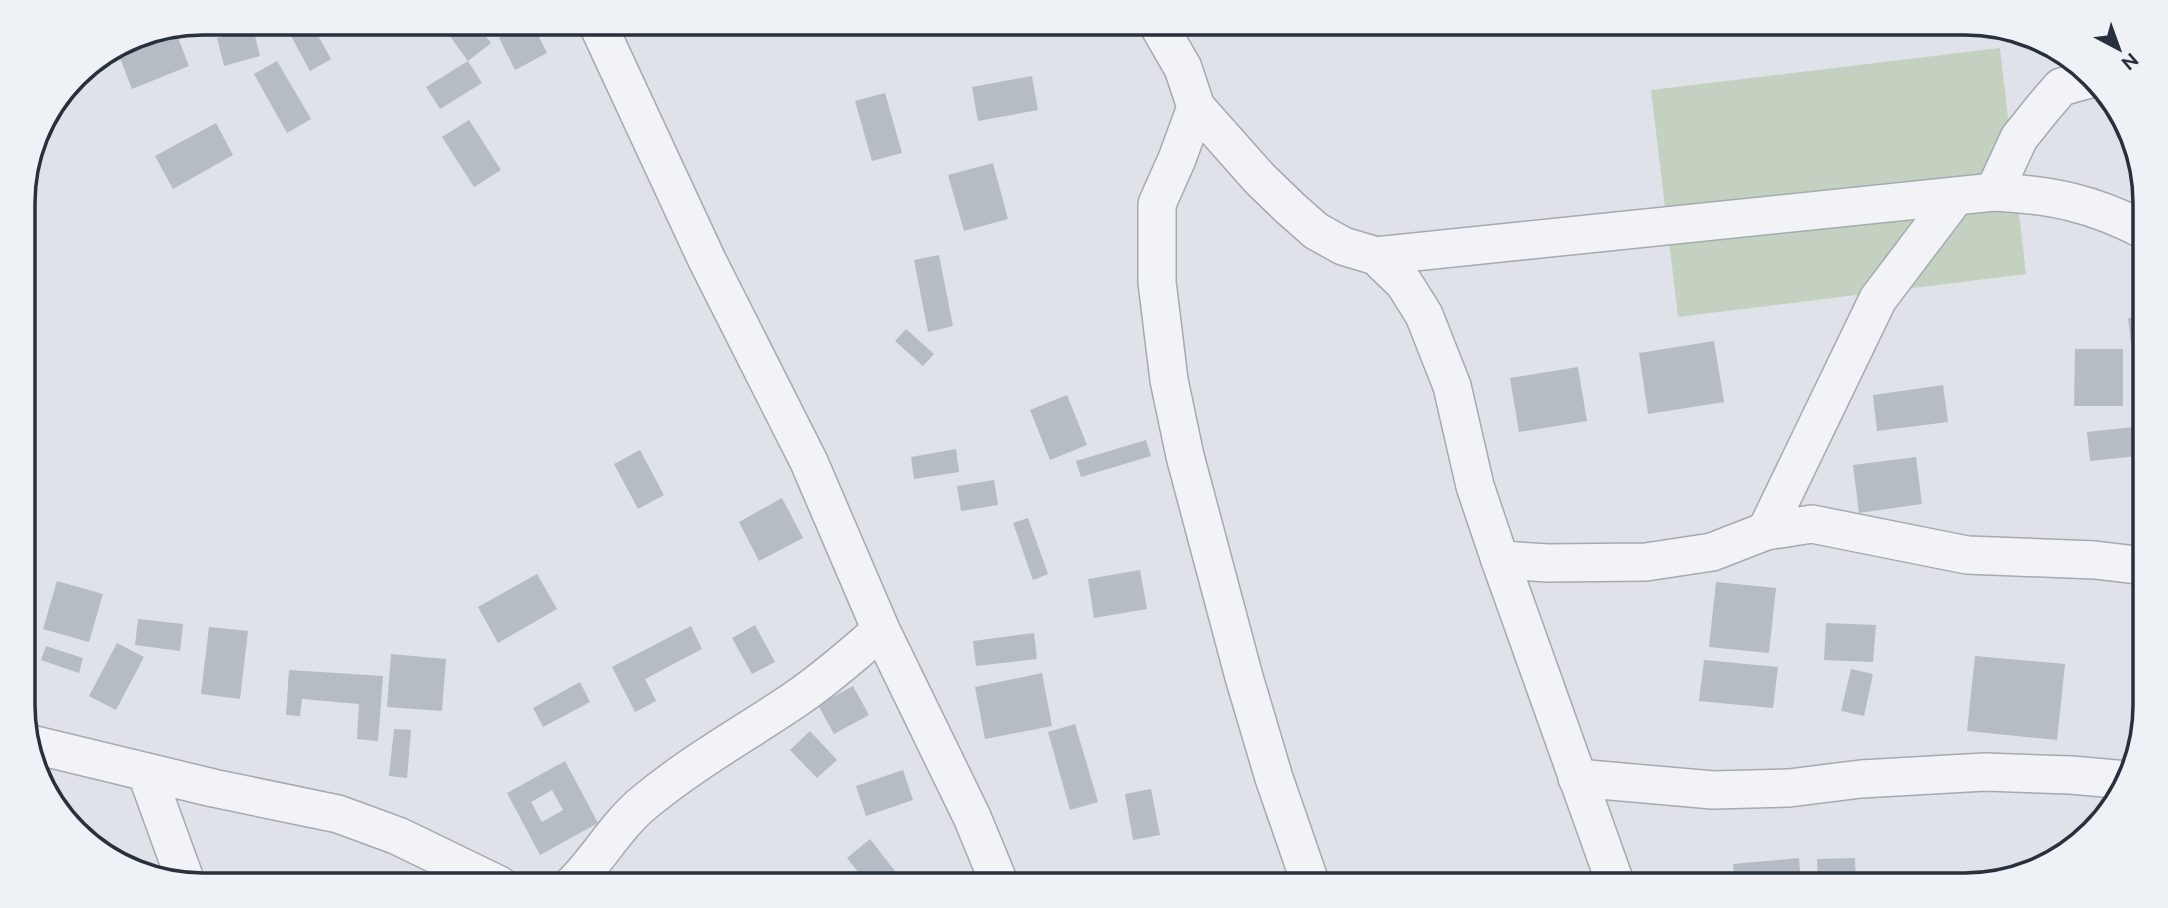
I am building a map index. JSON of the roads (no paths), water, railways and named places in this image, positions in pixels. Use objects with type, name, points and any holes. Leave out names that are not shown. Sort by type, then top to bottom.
[{"type":"street","points":[[603,35],[706,260],[810,462],[881,630],[972,817],[995,873]]},
{"type":"street","points":[[1164,35],[1183,68],[1196,107],[1260,179],[1316,231],[1343,246],[1376,256],[1994,192],[2034,194],[2080,203],[2103,210],[2133,225]]},
{"type":"street","points":[[1994,192],[2019,138],[2061,87],[2081,81]]},
{"type":"street","points":[[1196,107],[1157,204],[1157,282],[1169,380],[1185,456],[1244,677],[1274,778],[1307,873]]},
{"type":"street","points":[[1766,531],[1878,299],[1956,196]]},
{"type":"street","points":[[1376,256],[1404,283],[1424,314],[1452,386],[1475,486],[1612,873]]},
{"type":"street","points":[[1500,560],[1548,563],[1646,562],[1712,552],[1766,531],[1812,524],[1967,555],[2095,560],[2133,565]]},
{"type":"street","points":[[585,873],[610,836],[645,802],[710,754],[794,700],[881,630]]},
{"type":"street","points":[[40,746],[338,814],[398,836],[474,873]]},
{"type":"street","points":[[146,772],[182,872]]},
{"type":"street","points":[[1577,778],[1713,790],[1789,788],[1861,779],[1985,772],[2116,779]]}]
